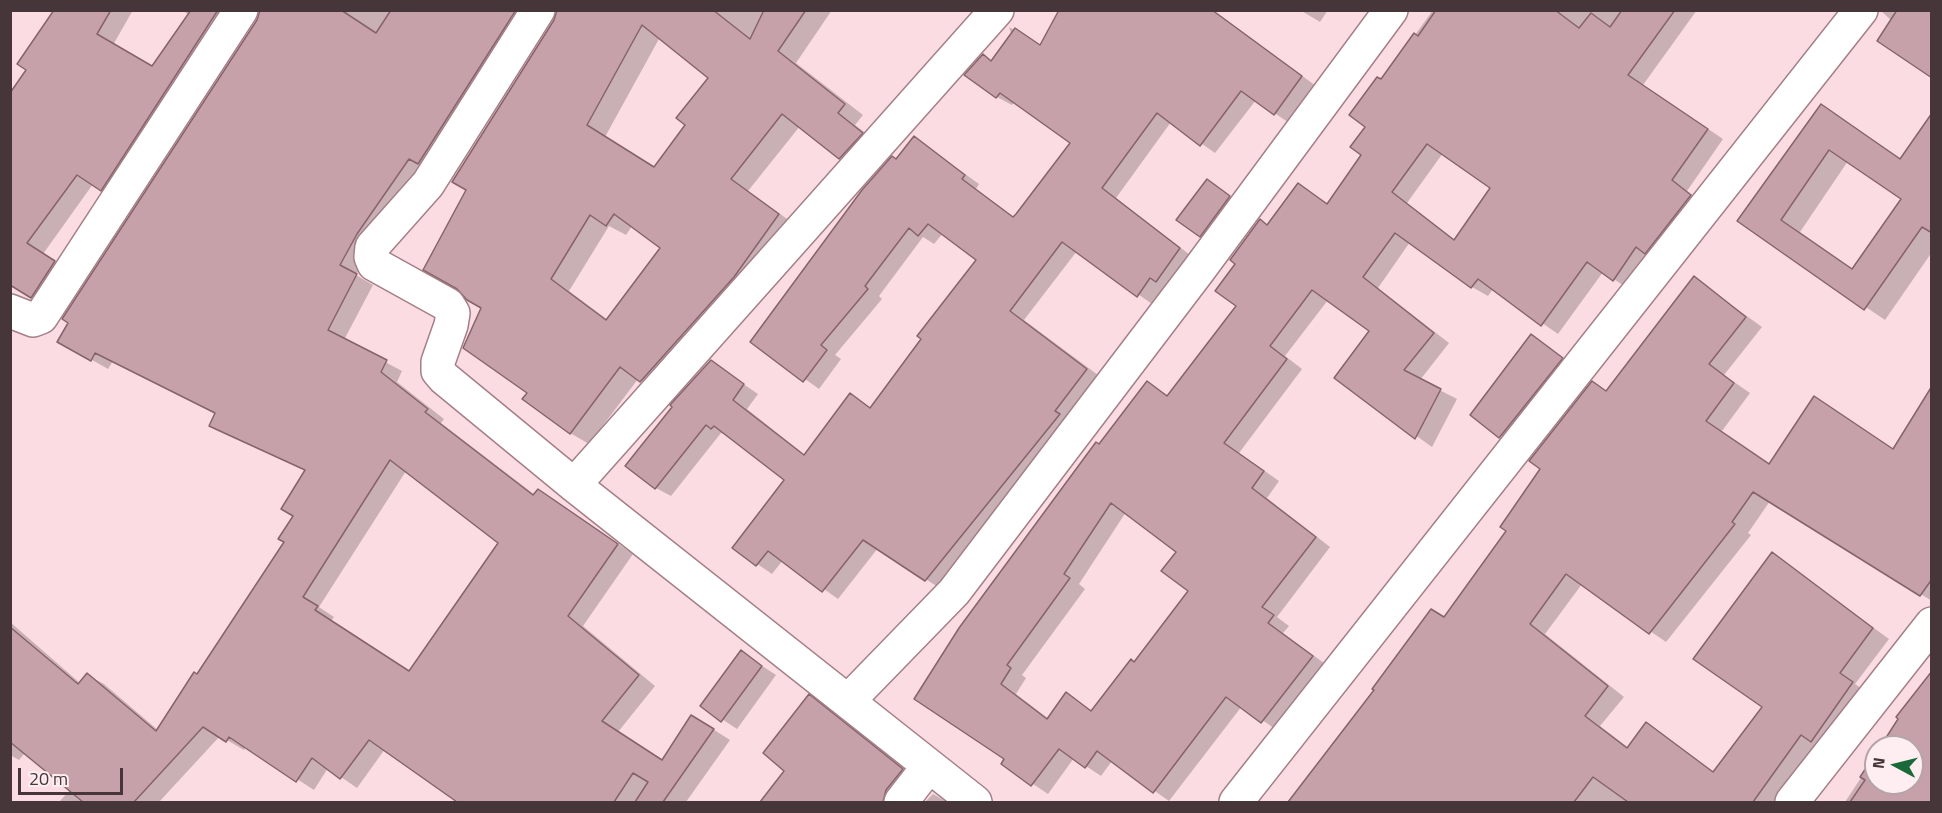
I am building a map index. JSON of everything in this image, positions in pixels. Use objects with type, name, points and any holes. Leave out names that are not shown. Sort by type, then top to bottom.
[{"type":"street","points":[[10,311],[33,320],[41,317],[241,10]]},
{"type":"street","points":[[538,10],[428,184],[372,247],[371,257],[375,264],[448,305],[453,314],[438,362],[438,371],[574,485],[975,802]]},
{"type":"street","points":[[574,485],[997,10]]},
{"type":"street","points":[[848,701],[954,592],[1198,271],[1391,10]]},
{"type":"street","points":[[1236,802],[1861,10]]},
{"type":"street","points":[[1792,802],[1932,624]]},
{"type":"street","points":[[901,802],[929,766]]},
{"type":"building","points":[[54,10],[111,10],[97,34],[152,66],[191,10],[218,10],[101,191],[77,175],[27,243],[55,261],[31,298],[10,285],[10,93],[26,70],[17,64]]},
{"type":"building","points":[[260,10],[341,10],[376,33],[391,10],[516,10],[418,164],[409,159],[357,234],[340,265],[357,274],[328,330],[387,360],[381,372],[428,409],[425,412],[533,495],[538,489],[618,544],[568,616],[639,675],[602,721],[662,760],[691,715],[714,729],[663,802],[635,802],[648,782],[633,773],[614,802],[457,802],[369,740],[340,779],[312,758],[296,782],[229,737],[226,742],[203,727],[134,802],[83,802],[10,742],[10,627],[78,684],[87,673],[156,731],[194,672],[197,674],[284,542],[278,539],[293,516],[281,509],[305,470],[209,426],[215,413],[95,353],[91,361],[57,342],[68,323],[62,319],[257,20]],"holes":[[[390,460],[498,543],[409,671],[315,610],[318,606],[303,597]]]},
{"type":"building","points":[[557,10],[713,10],[750,39],[764,10],[806,10],[778,51],[845,104],[838,113],[863,133],[839,159],[782,114],[731,179],[779,214],[734,277],[640,382],[620,367],[570,434],[522,399],[527,393],[463,348],[481,308],[467,300],[457,289],[423,270],[466,190],[452,182],[554,20]],"holes":[[[642,25],[708,78],[676,118],[685,125],[654,167],[587,125]],[[614,214],[660,248],[606,320],[551,279],[590,215],[606,226]]]},
{"type":"building","points":[[1059,10],[1212,10],[1302,76],[1274,115],[1241,91],[1200,146],[1157,113],[1102,188],[1180,248],[1156,282],[1150,278],[1137,297],[1062,242],[1010,311],[1087,369],[1055,411],[1060,414],[925,581],[863,540],[822,592],[768,551],[756,566],[732,548],[784,480],[714,426],[711,429],[706,425],[655,489],[625,466],[672,407],[670,405],[711,360],[744,384],[733,400],[804,455],[850,393],[870,408],[921,339],[917,336],[976,260],[928,224],[918,236],[909,228],[865,286],[868,289],[821,345],[827,350],[803,382],[750,342],[862,190],[892,156],[896,159],[914,136],[965,175],[962,179],[1013,217],[1016,214],[1070,143],[1000,93],[996,98],[964,75],[983,54],[991,61],[1015,28],[1040,45]]},
{"type":"building","points":[[1436,10],[1555,10],[1579,28],[1591,13],[1610,27],[1622,10],[1675,10],[1628,75],[1708,129],[1672,180],[1691,195],[1645,254],[1636,247],[1613,281],[1587,262],[1541,326],[1478,279],[1471,288],[1395,233],[1363,277],[1434,333],[1404,370],[1441,389],[1415,439],[1334,378],[1369,331],[1312,290],[1270,346],[1287,359],[1224,443],[1264,471],[1252,488],[1316,537],[1262,607],[1274,615],[1268,623],[1313,656],[1261,723],[1226,697],[1153,793],[1097,751],[1085,768],[1059,749],[1031,786],[1001,764],[1004,759],[914,699],[959,628],[1096,442],[1099,444],[1147,381],[1167,396],[1236,306],[1215,291],[1235,264],[1230,260],[1260,219],[1267,225],[1298,183],[1327,204],[1361,155],[1350,147],[1365,127],[1349,115],[1377,77],[1381,79],[1414,33],[1418,36]],"holes":[[[1427,144],[1490,188],[1454,240],[1392,192]],[[1111,503],[1176,552],[1161,571],[1188,591],[1134,662],[1131,659],[1091,711],[1066,692],[1047,719],[1001,684],[1011,668],[1007,665],[1070,578],[1064,574]]]},
{"type":"building","points":[[1897,10],[1932,10],[1932,78],[1877,41]]},
{"type":"building","points":[[1821,104],[1900,159],[1932,113],[1932,233],[1922,227],[1864,310],[1737,221]],"holes":[[[1829,150],[1901,199],[1852,269],[1781,220]]]},
{"type":"building","points":[[1207,179],[1230,196],[1200,237],[1176,220]]},
{"type":"building","points":[[1694,276],[1746,317],[1709,364],[1734,383],[1706,421],[1769,464],[1814,396],[1893,449],[1932,386],[1932,579],[1920,596],[1753,492],[1732,522],[1735,524],[1649,634],[1566,574],[1530,624],[1608,686],[1585,716],[1627,748],[1646,722],[1713,772],[1762,707],[1693,659],[1772,552],[1873,628],[1840,673],[1853,682],[1811,742],[1801,735],[1753,802],[1628,802],[1593,777],[1574,802],[1288,802],[1374,690],[1372,689],[1431,609],[1444,617],[1506,531],[1500,527],[1540,469],[1529,461],[1592,381],[1606,391]]},
{"type":"building","points":[[1531,334],[1563,358],[1499,438],[1470,415]]},
{"type":"building","points":[[741,650],[762,666],[721,722],[700,706]]},
{"type":"building","points":[[1932,671],[1932,802],[1850,802],[1864,781],[1864,795],[1924,795],[1924,735],[1888,735],[1898,719],[1896,717]]},
{"type":"building","points":[[809,694],[903,769],[886,790],[883,802],[760,802],[784,771],[763,753]]}]
